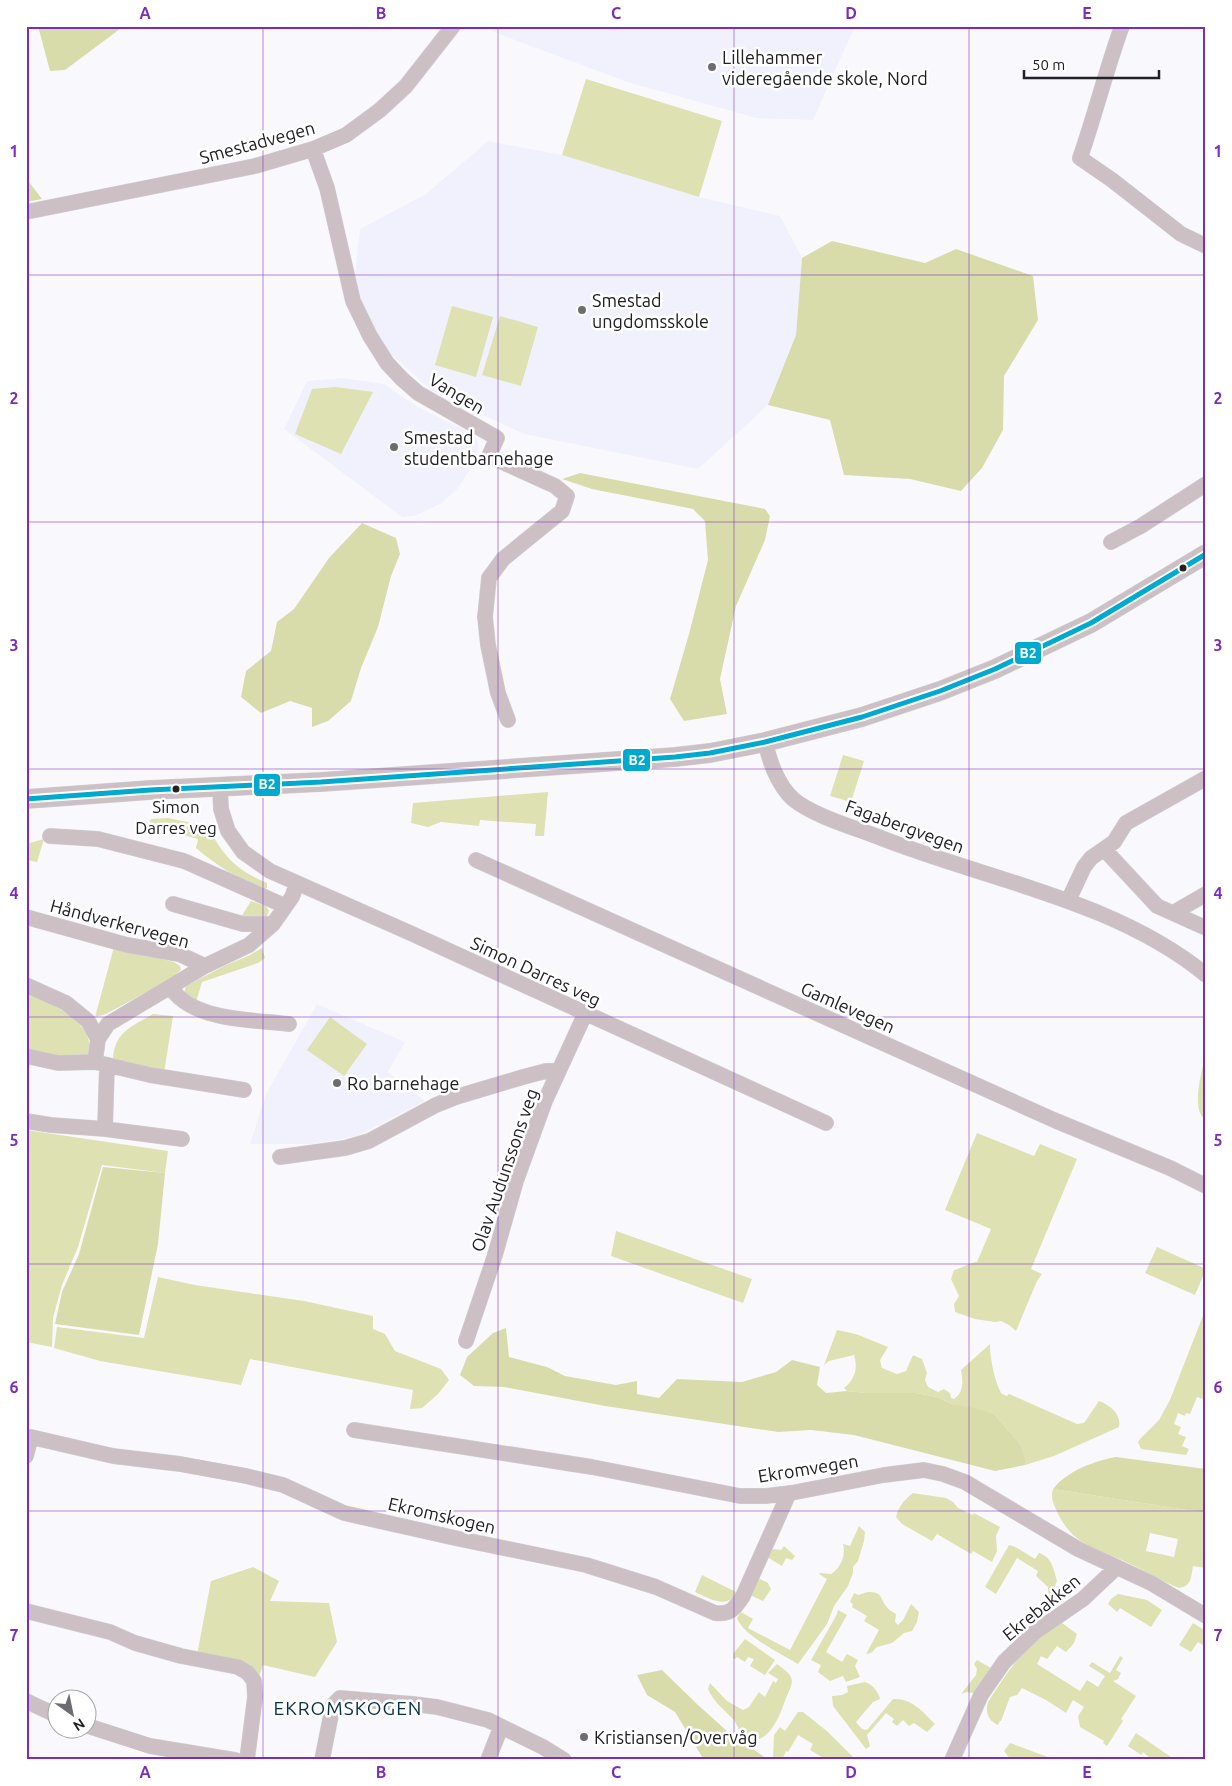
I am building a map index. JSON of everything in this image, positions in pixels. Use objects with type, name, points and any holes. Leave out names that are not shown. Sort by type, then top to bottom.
[{"type":"street","name":"Smestadvegen","points":[[26,212],[255,166],[313,149],[346,135],[380,110],[406,86],[453,26]]},
{"type":"street","points":[[1122,26],[1093,123],[1080,158],[1112,180],[1181,234],[1206,246]]},
{"type":"street","name":"Vangen","points":[[313,149],[327,188],[353,301],[370,336],[387,362],[418,393],[497,438],[489,456],[555,486],[567,496],[562,510],[503,559],[489,578],[485,617],[488,645],[498,693],[508,720]]},
{"type":"street","points":[[1111,542],[1147,522],[1206,484]]},
{"type":"street","points":[[26,799],[150,790],[220,788],[675,757],[710,753],[765,742],[862,717],[940,691],[995,669],[1090,623],[1206,554]]},
{"type":"street","name":"Fagabergvegen","points":[[765,742],[774,772],[792,798],[805,807],[887,841],[1068,901],[1120,923],[1151,939],[1206,975]]},
{"type":"street","points":[[1068,901],[1090,858],[1114,842],[1126,823],[1206,778]]},
{"type":"street","name":"Simon Darres veg","points":[[220,788],[221,809],[228,830],[243,852],[270,871],[826,1123]]},
{"type":"street","points":[[50,836],[98,839],[184,861],[285,906]]},
{"type":"street","points":[[1104,849],[1157,906],[1206,928]]},
{"type":"street","name":"Gamlevegen","points":[[476,860],[1054,1120],[1170,1168],[1206,1186]]},
{"type":"street","name":"Håndverkervegen","points":[[98,1039],[108,1024],[205,966],[249,945],[273,924],[292,897],[297,883]]},
{"type":"street","points":[[1173,913],[1206,894]]},
{"type":"street","name":"Håndverkervegen","points":[[173,904],[243,924],[273,924]]},
{"type":"street","name":"Håndverkervegen","points":[[26,917],[127,945],[179,954],[205,966]]},
{"type":"street","points":[[26,985],[66,1003],[88,1021],[98,1039],[104,1129]]},
{"type":"street","points":[[170,986],[181,999],[202,1011],[229,1018],[289,1024]]},
{"type":"street","name":"Olav Audunssons veg","points":[[466,1341],[495,1255],[516,1180],[545,1101],[585,1014]]},
{"type":"street","points":[[26,1056],[58,1063],[101,1064],[150,1075],[244,1090]]},
{"type":"street","points":[[280,1157],[345,1148],[369,1141],[456,1097],[546,1071],[560,1071]]},
{"type":"street","points":[[26,1121],[182,1139]]},
{"type":"street","name":"Ekromvegen","points":[[354,1430],[592,1467],[740,1496],[766,1496],[789,1493],[924,1470],[943,1474],[965,1482],[1078,1549],[1151,1583],[1206,1616]]},
{"type":"street","name":"Ekromskogen","points":[[26,1456],[32,1437],[113,1456],[180,1464],[246,1476],[283,1485],[344,1513],[586,1565],[656,1588],[715,1613],[724,1614],[735,1608],[743,1596],[789,1493]]},
{"type":"street","name":"Ekrebakken","points":[[952,1760],[981,1695],[1004,1662],[1035,1632],[1083,1599],[1117,1567]]},
{"type":"street","points":[[26,1611],[110,1632],[135,1643],[182,1656],[238,1667],[248,1673],[254,1681],[256,1696],[247,1760]]},
{"type":"street","points":[[322,1760],[334,1705],[340,1698],[413,1704],[488,1720],[543,1747],[564,1760]]},
{"type":"street","points":[[26,1702],[48,1712]]},
{"type":"street","points":[[488,1760],[500,1727]]},
{"type":"street","points":[[98,1729],[150,1746],[235,1760]]},
{"type":"shaded area","name":"Lillehammer videregående skole, Nord","points":[[494,26],[855,26],[813,120],[756,118],[627,82],[491,31]]},
{"type":"shaded area","name":"Smestad ungdomsskole","points":[[488,141],[562,155],[699,197],[780,216],[802,258],[796,335],[768,405],[698,469],[524,434],[432,391],[384,348],[354,284],[360,229],[426,194]]},
{"type":"shaded area","name":"Smestad studentbarnehage","points":[[343,378],[384,384],[418,407],[475,435],[479,445],[476,460],[458,488],[442,503],[415,516],[402,517],[284,429],[307,381]]},
{"type":"shaded area","name":"Ro barnehage","points":[[317,1004],[405,1042],[388,1072],[425,1101],[357,1136],[313,1144],[250,1144],[266,1094]]},
{"type":"green space","points":[[38,26],[124,26],[65,70],[50,71]]},
{"type":"green space","points":[[586,79],[722,121],[699,197],[562,155]]},
{"type":"green space","points":[[26,178],[42,199],[26,202]]},
{"type":"green space","points":[[832,241],[925,263],[956,249],[1033,276],[1038,320],[1004,376],[1003,430],[982,468],[961,491],[910,479],[844,475],[830,420],[768,405],[796,335],[802,258]]},
{"type":"green space","points":[[452,306],[493,317],[476,377],[435,365]]},
{"type":"green space","points":[[500,316],[538,327],[521,386],[482,375]]},
{"type":"green space","points":[[336,387],[373,392],[341,454],[295,434],[312,389]]},
{"type":"green space","points":[[580,473],[765,509],[770,516],[765,540],[736,606],[720,679],[727,714],[684,721],[670,699],[708,560],[705,521],[693,509],[592,489],[562,479]]},
{"type":"green space","points":[[362,523],[396,538],[400,554],[391,576],[378,627],[361,668],[351,701],[328,721],[312,727],[312,708],[290,701],[261,713],[241,697],[246,671],[271,651],[277,622],[294,609],[329,558]]},
{"type":"green space","points":[[843,755],[864,761],[851,802],[830,796]]},
{"type":"green space","points":[[548,792],[544,836],[535,836],[536,824],[480,820],[479,826],[441,822],[428,827],[411,823],[413,803]]},
{"type":"green space","points":[[168,818],[207,826],[225,854],[238,867],[267,883],[267,888],[263,890],[254,886],[211,860],[196,848],[198,839],[158,828],[150,822],[151,819]]},
{"type":"green space","points":[[44,839],[37,862],[26,860],[26,844]]},
{"type":"green space","points":[[251,901],[266,906],[269,911],[267,916],[261,919],[241,917]]},
{"type":"green space","points":[[114,947],[174,962],[180,966],[181,970],[169,980],[106,1014],[95,1017]]},
{"type":"green space","points":[[262,948],[265,958],[258,963],[202,982],[196,1002],[184,993],[186,986]]},
{"type":"green space","points":[[26,992],[60,1009],[80,1025],[87,1035],[89,1046],[87,1058],[80,1060],[26,1052]]},
{"type":"green space","points":[[153,1014],[173,1016],[164,1073],[113,1060],[117,1043],[125,1031]]},
{"type":"green space","points":[[330,1017],[367,1044],[344,1076],[307,1050]]},
{"type":"green space","points":[[1206,1055],[1206,1120],[1201,1115],[1199,1108],[1198,1089]]},
{"type":"green space","points":[[26,1130],[168,1151],[165,1173],[102,1165],[78,1247],[62,1285],[53,1318],[52,1347],[26,1342]]},
{"type":"green space","points":[[977,1133],[1034,1156],[1040,1144],[1077,1159],[1031,1269],[1042,1274],[1037,1281],[1016,1331],[1001,1321],[975,1319],[955,1312],[954,1304],[959,1296],[951,1279],[954,1270],[977,1262],[991,1229],[945,1210]]},
{"type":"green space","points":[[103,1167],[165,1173],[158,1244],[139,1335],[55,1324],[62,1292],[79,1254]]},
{"type":"green space","points":[[616,1231],[752,1279],[743,1303],[611,1256]]},
{"type":"green space","points":[[1157,1247],[1206,1269],[1195,1295],[1145,1273]]},
{"type":"green space","points":[[158,1277],[195,1285],[304,1301],[373,1316],[373,1329],[385,1334],[395,1351],[441,1369],[449,1380],[438,1394],[422,1408],[410,1409],[413,1390],[250,1359],[241,1385],[100,1361],[54,1348],[57,1327],[144,1338]]},
{"type":"green space","points":[[1206,1308],[1206,1400],[1197,1397],[1190,1414],[1186,1413],[1185,1416],[1178,1413],[1174,1424],[1181,1427],[1178,1434],[1186,1437],[1182,1446],[1189,1449],[1186,1455],[1141,1449],[1138,1442],[1159,1420],[1170,1400]]},
{"type":"green space","points":[[506,1328],[509,1357],[547,1367],[565,1376],[616,1385],[637,1381],[637,1394],[659,1398],[677,1379],[742,1382],[776,1372],[792,1360],[820,1367],[817,1385],[826,1393],[847,1391],[916,1393],[937,1397],[952,1404],[979,1409],[995,1415],[1021,1445],[1025,1465],[995,1471],[854,1435],[811,1430],[778,1432],[605,1406],[504,1387],[474,1386],[460,1375],[467,1357],[493,1333]]},
{"type":"green space","points":[[837,1330],[856,1334],[888,1347],[880,1360],[882,1368],[897,1374],[906,1371],[913,1355],[922,1359],[927,1373],[925,1380],[928,1387],[938,1392],[944,1389],[954,1399],[961,1390],[961,1370],[990,1344],[993,1370],[1002,1394],[1007,1396],[1009,1394],[1077,1424],[1084,1423],[1099,1401],[1114,1411],[1119,1418],[1119,1427],[1054,1456],[1025,1465],[1021,1445],[995,1415],[952,1404],[937,1397],[916,1393],[847,1391],[844,1388],[851,1381],[856,1365],[854,1355],[829,1361],[824,1365]]},
{"type":"green space","points":[[1116,1457],[1206,1469],[1206,1513],[1053,1489],[1073,1472],[1099,1461]]},
{"type":"green space","points":[[1053,1489],[1206,1513],[1206,1568],[1193,1566],[1189,1583],[1179,1588],[1088,1545],[1079,1540],[1065,1525],[1058,1514],[1052,1499]],"holes":[[[1150,1533],[1178,1539],[1174,1557],[1146,1551]]]},
{"type":"green space","points":[[913,1493],[946,1498],[958,1508],[973,1515],[974,1513],[1000,1527],[996,1536],[997,1551],[992,1562],[973,1551],[971,1554],[937,1534],[932,1541],[902,1524],[896,1517],[897,1513],[902,1504]]},
{"type":"green space","points":[[859,1526],[865,1532],[864,1541],[858,1561],[853,1567],[853,1573],[848,1586],[834,1606],[827,1624],[798,1664],[746,1631],[737,1618],[741,1612],[753,1619],[748,1628],[790,1650],[827,1579],[819,1574],[831,1574],[838,1568],[843,1557],[843,1544],[850,1546]]},
{"type":"green space","points":[[1009,1545],[1035,1559],[1039,1553],[1050,1561],[1057,1581],[1055,1600],[1048,1592],[1048,1587],[1036,1576],[1038,1571],[1017,1558],[996,1594],[985,1587]]},
{"type":"green space","points":[[784,1546],[795,1556],[792,1560],[786,1558],[782,1566],[767,1557],[770,1551],[774,1549],[781,1550]]},
{"type":"green space","points":[[253,1567],[279,1581],[270,1601],[329,1603],[337,1642],[315,1677],[263,1665],[259,1677],[197,1655],[211,1581]]},
{"type":"green space","points":[[702,1575],[736,1592],[733,1598],[723,1602],[695,1592]]},
{"type":"green space","points":[[758,1578],[768,1583],[771,1589],[763,1601],[752,1596],[750,1593]]},
{"type":"green space","points":[[868,1592],[876,1593],[880,1596],[887,1607],[896,1614],[895,1622],[898,1625],[903,1620],[911,1604],[919,1612],[917,1622],[912,1631],[904,1633],[892,1643],[877,1647],[871,1653],[866,1654],[879,1630],[864,1621],[867,1616],[852,1607],[853,1604],[850,1602],[854,1593],[858,1595]]},
{"type":"green space","points":[[1118,1594],[1147,1600],[1162,1610],[1151,1627],[1120,1608],[1117,1612],[1108,1604]]},
{"type":"green space","points":[[838,1610],[847,1615],[826,1652],[842,1662],[847,1654],[858,1660],[855,1666],[860,1677],[846,1682],[843,1676],[830,1681],[818,1672],[821,1665],[811,1660]]},
{"type":"green space","points":[[1062,1623],[1077,1634],[1074,1643],[1066,1652],[1057,1646],[1047,1659],[1041,1656],[1037,1664],[1080,1691],[1087,1680],[1098,1687],[1105,1676],[1089,1666],[1092,1662],[1110,1673],[1120,1656],[1123,1658],[1116,1670],[1121,1673],[1118,1679],[1113,1681],[1136,1696],[1107,1746],[1103,1743],[1104,1741],[1080,1727],[1078,1716],[1084,1707],[1073,1700],[1066,1713],[1022,1688],[1017,1695],[1010,1697],[998,1725],[988,1716],[988,1702],[1020,1657],[1040,1636]]},
{"type":"green space","points":[[1193,1623],[1206,1631],[1206,1647],[1198,1642],[1191,1652],[1179,1645]]},
{"type":"green space","points":[[745,1639],[775,1660],[765,1675],[750,1666],[754,1659],[748,1657],[745,1662],[737,1657],[733,1658],[733,1654]]},
{"type":"green space","points":[[977,1660],[991,1668],[977,1694],[967,1692],[961,1694],[976,1675],[977,1669],[974,1664]]},
{"type":"green space","points":[[777,1664],[790,1675],[792,1682],[790,1689],[773,1727],[768,1733],[762,1738],[748,1739],[718,1705],[708,1689],[710,1683],[727,1701],[743,1710],[749,1707],[759,1692],[765,1697],[773,1681],[776,1683],[778,1679],[768,1673]]},
{"type":"green space","points":[[662,1670],[728,1732],[766,1760],[704,1760],[675,1712],[647,1695],[637,1675]]},
{"type":"green space","points":[[865,1682],[875,1689],[880,1699],[873,1702],[856,1722],[862,1729],[867,1730],[893,1699],[900,1699],[911,1703],[935,1724],[927,1732],[914,1723],[909,1726],[903,1720],[897,1726],[892,1722],[894,1719],[886,1713],[867,1735],[870,1746],[866,1749],[833,1706],[832,1696],[848,1692],[847,1686]]},
{"type":"green space","points":[[798,1712],[803,1712],[828,1732],[856,1760],[833,1760],[830,1758],[827,1760],[810,1750],[813,1744],[798,1735],[782,1760],[773,1760],[774,1735],[780,1727],[785,1731]]},
{"type":"green space","points":[[1136,1733],[1171,1757],[1169,1760],[1157,1760],[1153,1757],[1151,1759],[1143,1752],[1141,1755],[1128,1746]]},
{"type":"green space","points":[[1010,1743],[1056,1760],[1011,1760],[1004,1751]]},
{"type":"transit line","name":"B2","points":[[26,799],[150,790],[321,782],[675,757],[710,753],[765,742],[862,717],[940,691],[995,669],[1091,623],[1206,554]]},
{"type":"place","name":"Lillehammer videregående skole, Nord","points":[[712,67]]},
{"type":"place","name":"Smestad ungdomsskole","points":[[582,310]]},
{"type":"place","name":"Smestad studentbarnehage","points":[[394,447]]},
{"type":"place","name":"Simon Darres veg","points":[[176,789]]},
{"type":"place","name":"Ro barnehage","points":[[337,1083]]},
{"type":"place","name":"Kristiansen/Overvåg","points":[[584,1737]]},
{"type":"district","name":"EKROMSKOGEN","points":[[348,1708]]}]
